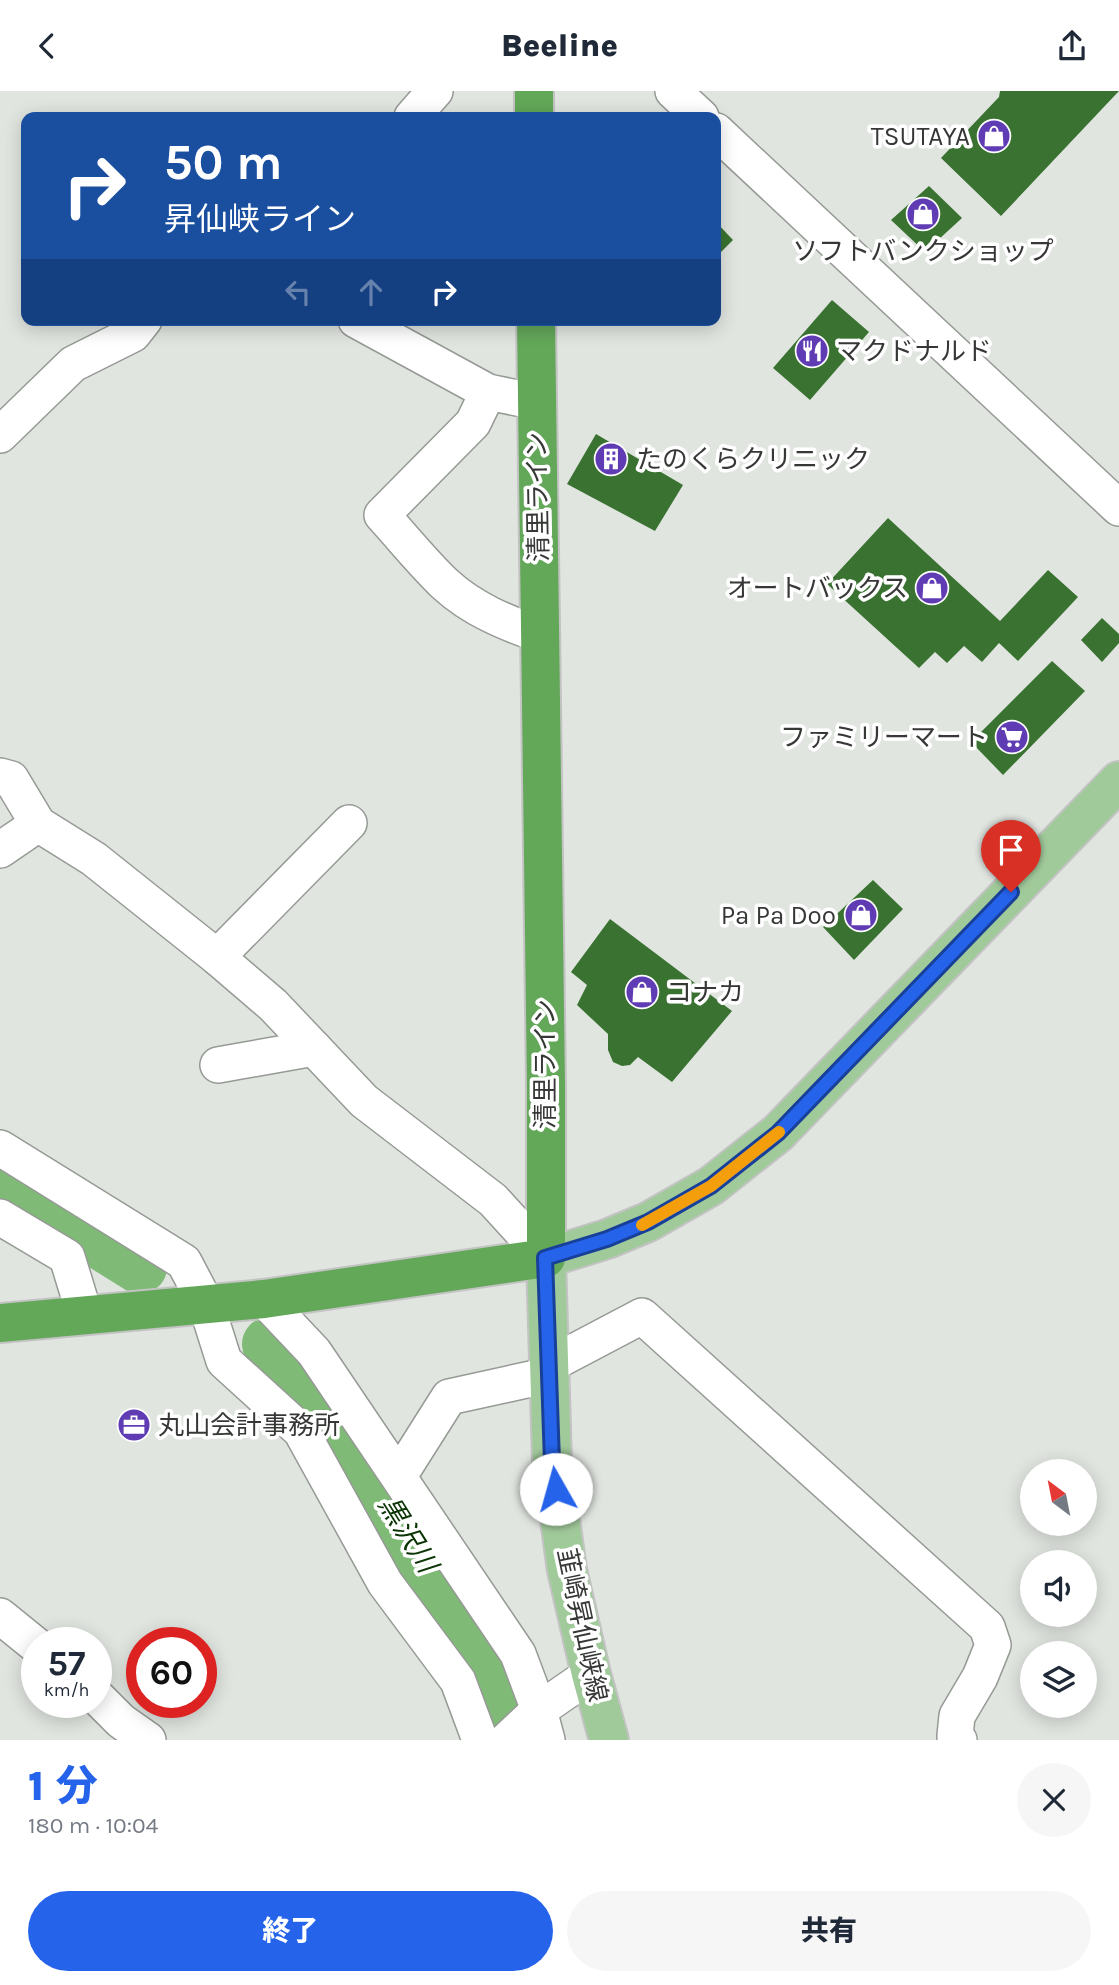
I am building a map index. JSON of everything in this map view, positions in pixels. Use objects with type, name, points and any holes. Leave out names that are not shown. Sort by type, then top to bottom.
[{"type":"highway","points":[[534,91],[534,112]]},
{"type":"highway","name":"清里ライン","points":[[536,326],[546,1072],[545,1258]]},
{"type":"highway","points":[[0,1323],[264,1299],[545,1258]]},
{"type":"main road","points":[[545,1258],[607,1239],[648,1222],[711,1186],[778,1133],[1119,781]]},
{"type":"main road","name":"韮崎昇仙峡線","points":[[545,1258],[552,1462],[568,1570],[609,1740]]},
{"type":"street","points":[[416,112],[435,91]]},
{"type":"street","points":[[673,91],[696,112]]},
{"type":"street","points":[[721,136],[1119,508]]},
{"type":"street","points":[[0,435],[73,364],[133,334],[139,326]]},
{"type":"street","points":[[367,326],[488,392],[537,402]]},
{"type":"street","points":[[488,392],[473,423],[382,515],[446,585],[481,610],[541,635]]},
{"type":"street","points":[[0,776],[10,779],[38,824],[94,859],[217,957],[273,1005],[364,1101],[494,1200],[545,1258]]},
{"type":"street","points":[[217,957],[349,823]]},
{"type":"street","points":[[0,850],[38,824]]},
{"type":"street","points":[[218,1065],[314,1048]]},
{"type":"street","points":[[0,1148],[184,1262],[206,1304],[224,1361],[301,1431],[385,1583],[458,1681],[480,1740]]},
{"type":"street","points":[[0,1217],[67,1257],[85,1316]]},
{"type":"street","points":[[264,1299],[314,1352],[518,1654],[543,1725]]},
{"type":"street","points":[[399,1476],[449,1397],[549,1370],[642,1316],[987,1627],[993,1645],[980,1677],[957,1716],[956,1736],[959,1740]]},
{"type":"street","points":[[0,1616],[21,1633]]},
{"type":"street","points":[[507,1740],[543,1725],[591,1674]]},
{"type":"street","points":[[112,1712],[148,1740]]},
{"type":"building","points":[[1000,91],[1119,91],[1001,216],[941,158],[999,97]]},
{"type":"building","points":[[929,186],[962,218],[925,252],[891,220]]},
{"type":"building","points":[[721,227],[733,240],[721,252]]},
{"type":"building","points":[[832,300],[869,332],[810,400],[773,368]]},
{"type":"building","name":"たのくらクリニック","points":[[596,434],[683,485],[655,531],[567,484]]},
{"type":"building","points":[[888,518],[1000,621],[1048,570],[1078,597],[1018,661],[999,643],[982,662],[964,646],[947,663],[935,652],[919,668],[827,584]]},
{"type":"building","points":[[1102,618],[1119,634],[1119,643],[1102,662],[1081,640]]},
{"type":"building","points":[[1052,661],[1085,691],[1003,775],[971,742]]},
{"type":"building","points":[[873,880],[903,909],[854,960],[823,927]]},
{"type":"building","points":[[610,919],[732,1011],[672,1082],[638,1057],[630,1065],[622,1066],[613,1062],[608,1050],[608,1034],[577,1005],[587,985],[571,972]]},
{"type":"waterway","name":"黒沢川","points":[[0,1180],[140,1267]]},
{"type":"waterway","name":"黒沢川","points":[[269,1344],[318,1388],[429,1570],[486,1647],[500,1673],[526,1740]]},
{"type":"slow traffic","points":[[642,1225],[711,1186],[779,1132]]},
{"type":"place","name":"TSUTAYA","points":[[994,136]]},
{"type":"place","name":"ソフトバンクショップ","points":[[923,214]]},
{"type":"place","name":"マクドナルド","points":[[812,351]]},
{"type":"place","name":"たのくらクリニック","points":[[611,459]]},
{"type":"place","name":"オートバックス","points":[[932,588]]},
{"type":"place","name":"ファミリーマート","points":[[1012,737]]},
{"type":"place","name":"Pa Pa Doo","points":[[861,915]]},
{"type":"place","name":"コナカ","points":[[642,992]]},
{"type":"place","name":"丸山会計事務所","points":[[134,1425]]},
{"type":"route","points":[[556,1489],[552,1462],[545,1258],[607,1239],[648,1222],[711,1186],[778,1133],[1011,892]]}]
